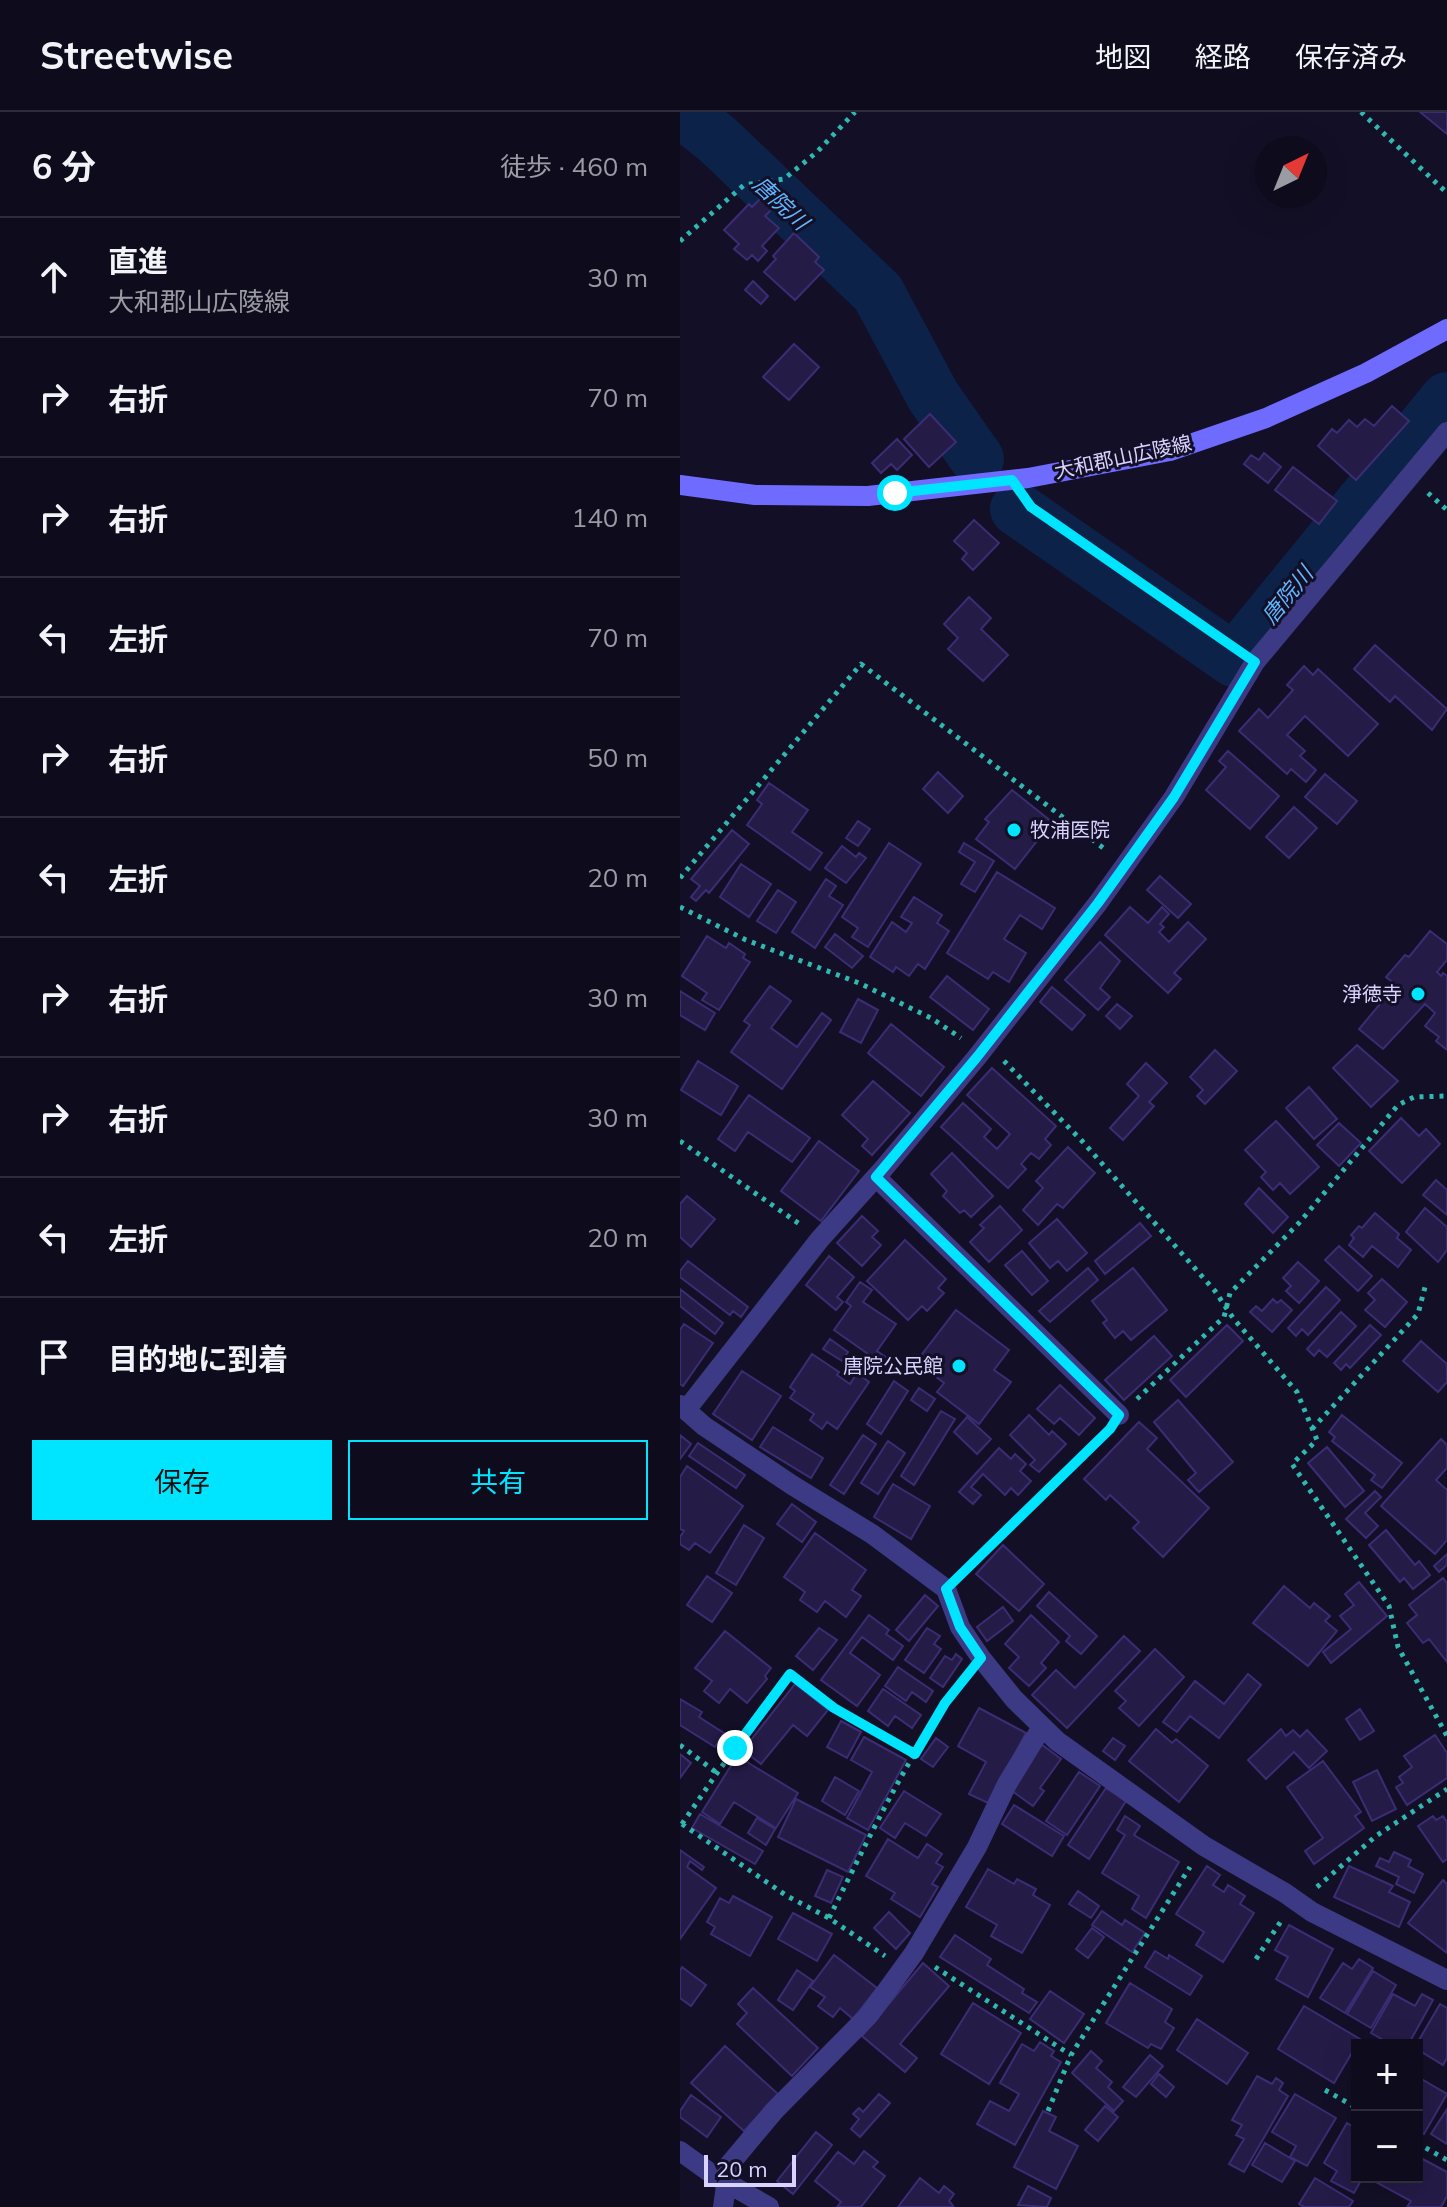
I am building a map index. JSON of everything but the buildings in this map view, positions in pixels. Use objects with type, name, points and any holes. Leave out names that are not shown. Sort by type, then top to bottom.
[{"type":"main road","name":"大和郡山広陵線","points":[[680,485],[755,495],[868,496],[1012,480],[1170,451],[1266,418],[1366,373],[1447,329]]},
{"type":"street","points":[[1447,432],[1255,662],[1174,797],[984,1047],[820,1239],[683,1408],[704,1426],[792,1485],[872,1534],[946,1589],[960,1627],[1014,1699],[1042,1727],[1109,1779],[1204,1846],[1299,1903],[1447,1980]]},
{"type":"street","points":[[876,1177],[1119,1415]]},
{"type":"street","points":[[723,2207],[729,2165],[774,2111],[869,2015],[908,1960],[977,1847],[1007,1784],[1042,1727]]},
{"type":"street","points":[[680,2151],[769,2207]]},
{"type":"path","points":[[680,241],[744,185],[784,179],[817,152],[855,112]]},
{"type":"path","points":[[1361,112],[1447,193]]},
{"type":"path","points":[[1012,480],[1031,507],[1255,662]]},
{"type":"path","points":[[680,878],[861,664],[1125,865]]},
{"type":"path","points":[[680,907],[746,940],[859,983],[931,1018],[973,1046],[994,1050],[1082,1141],[1215,1291],[1297,1392],[1317,1440],[1292,1464],[1389,1606],[1398,1647],[1447,1736]]},
{"type":"path","points":[[946,1589],[1110,1429],[1119,1415],[1224,1317],[1230,1293],[1299,1223],[1398,1105],[1414,1097],[1447,1096]]},
{"type":"path","points":[[680,1141],[820,1239]]},
{"type":"path","points":[[1312,1429],[1418,1314],[1425,1287]]},
{"type":"path","points":[[829,1918],[915,1754],[945,1703],[981,1658]]},
{"type":"path","points":[[915,1754],[834,1708],[790,1674],[681,1824],[787,1896],[908,1960],[1071,2055]]},
{"type":"path","points":[[680,1745],[717,1773]]},
{"type":"path","points":[[1256,1959],[1285,1914],[1376,1836],[1447,1789]]},
{"type":"path","points":[[1048,2111],[1071,2055],[1204,1846]]},
{"type":"path","points":[[1325,2090],[1351,2105]]},
{"type":"path","points":[[1423,2146],[1447,2160]]},
{"type":"waterway","name":"唐院川","points":[[683,112],[718,140],[878,293],[933,396],[977,459]]},
{"type":"waterway","name":"唐院川","points":[[1017,509],[1234,660],[1447,399]]},
{"type":"place","name":"牧浦医院","points":[[1014,830]]},
{"type":"place","name":"淨徳寺","points":[[1418,994]]},
{"type":"place","name":"唐院公民館","points":[[959,1366]]},
{"type":"route","points":[[735,1748],[790,1674],[834,1708],[915,1754],[945,1703],[981,1658],[960,1627],[946,1589],[1110,1429],[1119,1415],[876,1177],[977,1057],[1098,903],[1174,797],[1255,662],[1031,507],[1012,480],[895,493]]}]
